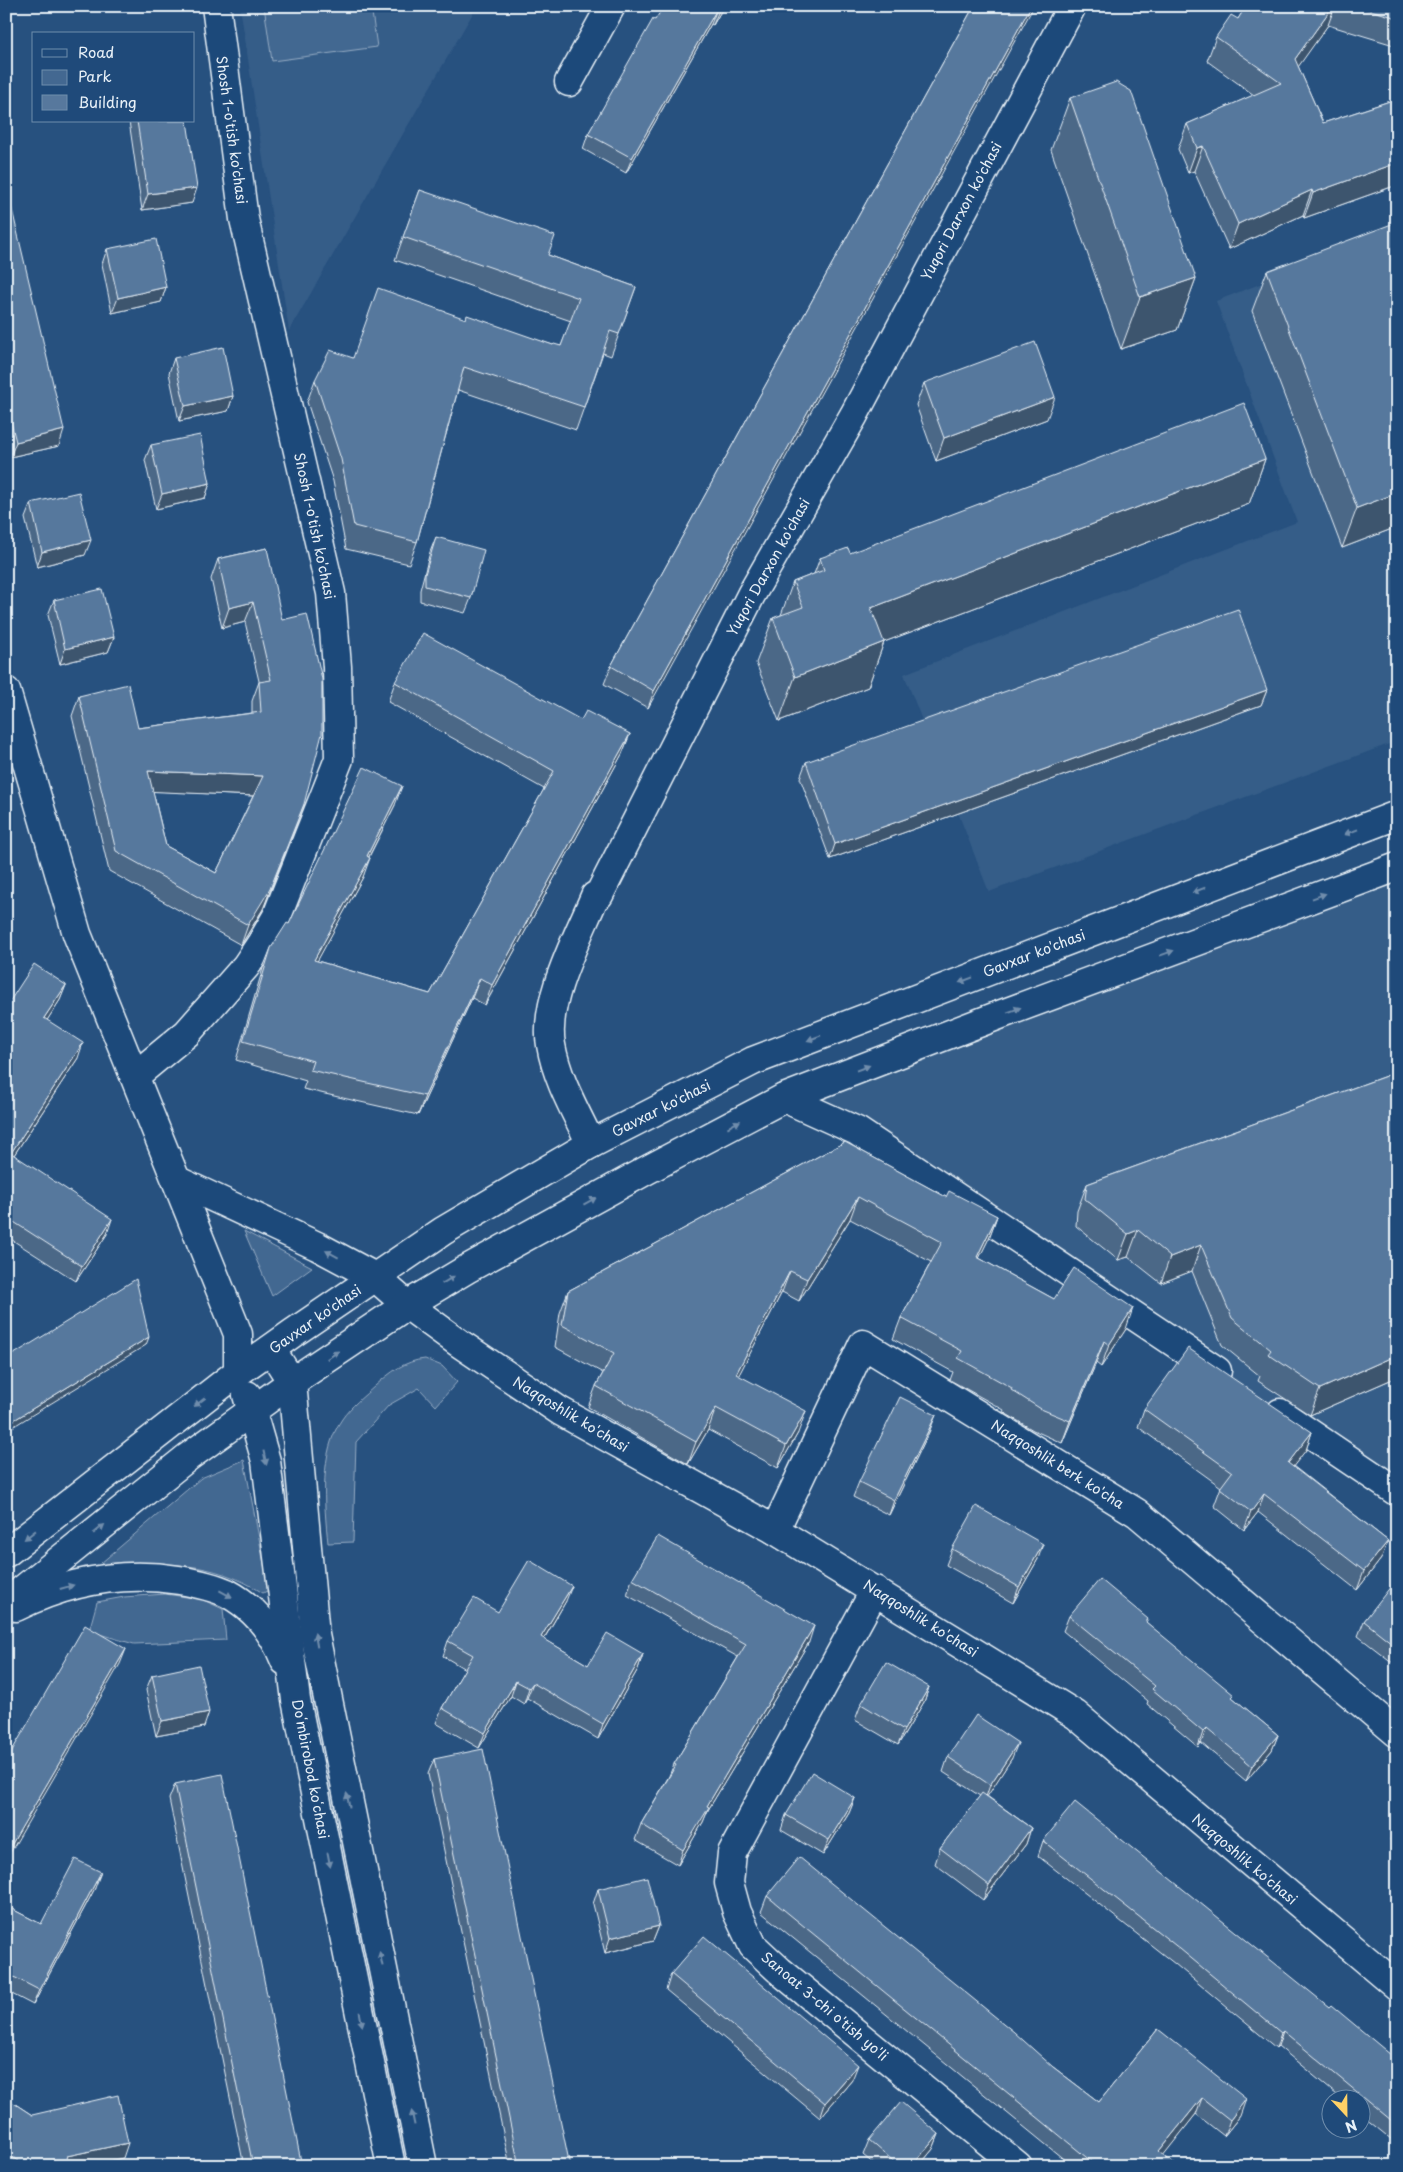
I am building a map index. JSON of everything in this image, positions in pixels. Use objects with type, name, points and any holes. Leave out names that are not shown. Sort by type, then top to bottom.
[{"type":"street","name":"Shosh 1-o'tish ko'chasi","points":[[135,1076],[187,1033],[246,966],[262,942],[277,916],[339,759],[337,667],[332,593],[244,219],[216,6]]},
{"type":"street","points":[[570,82],[611,6]]},
{"type":"street","name":"Yuqori Darxon ko'chasi","points":[[591,1144],[559,1074],[551,1044],[550,1029],[551,1013],[561,978],[595,896],[599,895],[751,595],[854,414],[1072,6]]},
{"type":"street","points":[[6,691],[77,934],[238,1334],[238,1372]]},
{"type":"street","name":"Gavxar ko'chasi","points":[[6,1553],[238,1372],[443,1231],[591,1144],[753,1061],[1397,814]]},
{"type":"street","points":[[6,1603],[188,1457],[292,1382],[407,1305],[467,1269],[647,1170],[784,1098],[1002,1014],[1397,868]]},
{"type":"street","points":[[784,1098],[857,1131],[1235,1384]]},
{"type":"street","name":"Naqqoshlik ko'chasi","points":[[178,1181],[317,1246],[375,1277],[407,1305],[458,1343],[560,1411],[775,1530],[1076,1715],[1397,1986]]},
{"type":"street","points":[[238,1334],[271,1349],[292,1382],[315,1635],[423,2166]]},
{"type":"street","name":"Naqqoshlik berk ko'cha","points":[[775,1530],[863,1344],[1137,1513],[1397,1733]]},
{"type":"street","name":"Doʻmbirobod koʻchasi","points":[[238,1372],[253,1410],[266,1461],[296,1700],[391,2166]]},
{"type":"street","points":[[1260,1400],[1397,1492]]},
{"type":"street","points":[[6,1613],[36,1597],[68,1586],[117,1577],[168,1579],[215,1588],[228,1594],[266,1626],[282,1653],[296,1700]]},
{"type":"street","name":"Sanoat 3-chi o'tish yo'li","points":[[875,1590],[732,1853],[729,1883],[737,1912],[753,1946],[780,1971],[1018,2166]]},
{"type":"shaded area","points":[[240,6],[477,6],[289,331]]},
{"type":"shaded area","points":[[1397,231],[1397,741],[989,892],[904,674],[1297,522],[1216,301]]},
{"type":"shaded area","points":[[1397,867],[1397,1492],[784,1098]]},
{"type":"green space","points":[[264,6],[371,6],[377,47],[272,61]]},
{"type":"green space","points":[[244,1231],[312,1267],[272,1296]]},
{"type":"green space","points":[[425,1359],[442,1366],[457,1382],[436,1406],[419,1388],[389,1405],[356,1442],[353,1542],[328,1543],[325,1512],[326,1462],[335,1432],[349,1410],[387,1376],[404,1365]]},
{"type":"green space","points":[[244,1460],[269,1590],[263,1593],[225,1574],[206,1569],[166,1564],[104,1567],[101,1563],[201,1478]]},
{"type":"green space","points":[[165,1594],[201,1599],[223,1609],[226,1640],[134,1644],[89,1631],[97,1602],[124,1597]]},
{"type":"building","points":[[664,6],[721,6],[719,10],[717,9],[632,158],[588,134],[653,19],[655,20]]},
{"type":"building","points":[[974,6],[1031,6],[654,691],[611,666]]},
{"type":"building","points":[[1246,6],[1333,6],[1295,59],[1323,123],[1393,100],[1397,92],[1397,163],[1313,193],[1312,190],[1238,224],[1203,146],[1197,148],[1187,124],[1281,83],[1216,37],[1231,15],[1238,19]]},
{"type":"building","points":[[1357,6],[1397,6],[1397,18]]},
{"type":"building","points":[[1116,82],[1131,91],[1196,278],[1140,297],[1070,98]]},
{"type":"building","points":[[137,122],[187,122],[197,188],[148,194]]},
{"type":"building","points":[[6,184],[64,430],[16,442],[6,402]]},
{"type":"building","points":[[420,190],[555,236],[548,255],[636,287],[619,334],[610,331],[584,407],[464,367],[417,542],[354,526],[341,459],[315,380],[330,350],[353,358],[378,288],[466,319],[467,315],[553,345],[561,346],[579,298],[403,237]]},
{"type":"building","points":[[1397,222],[1397,493],[1357,508],[1267,271]]},
{"type":"building","points":[[156,239],[166,287],[118,298],[107,249]]},
{"type":"building","points":[[1035,342],[1055,397],[944,438],[924,383]]},
{"type":"building","points":[[223,347],[233,396],[185,406],[174,358]]},
{"type":"building","points":[[1244,403],[1265,459],[871,608],[884,642],[795,677],[773,618],[803,607],[793,582],[824,570],[820,558],[848,548],[850,553]]},
{"type":"building","points":[[200,435],[210,483],[162,494],[151,445]]},
{"type":"building","points":[[79,492],[91,540],[42,552],[31,503]]},
{"type":"building","points":[[436,537],[484,550],[471,598],[425,586],[425,574]]},
{"type":"building","points":[[267,548],[282,620],[307,614],[322,679],[322,734],[304,804],[270,889],[248,925],[116,851],[79,696],[128,684],[138,728],[261,712],[259,682],[271,680],[253,602],[229,608],[218,559]],"holes":[[[148,771],[263,776],[216,873],[166,846]]]},
{"type":"building","points":[[102,589],[114,637],[65,649],[54,600]]},
{"type":"building","points":[[1238,609],[1267,690],[835,844],[806,762]]},
{"type":"building","points":[[423,633],[581,720],[586,711],[630,734],[492,985],[480,978],[425,1096],[310,1070],[313,1061],[243,1041],[271,948],[287,923],[289,924],[364,767],[402,786],[367,856],[370,858],[314,960],[430,994],[554,771],[395,682]]},
{"type":"building","points":[[34,964],[66,985],[44,1018],[83,1043],[11,1153],[112,1219],[82,1266],[6,1217],[6,1007]]},
{"type":"building","points":[[1397,1072],[1397,1355],[1320,1389],[1268,1354],[1271,1350],[1232,1318],[1201,1245],[1170,1257],[1138,1230],[1128,1234],[1085,1199],[1087,1184]]},
{"type":"building","points":[[845,1142],[946,1197],[949,1191],[997,1216],[977,1257],[1054,1299],[1074,1268],[1133,1308],[1109,1345],[1104,1341],[1070,1421],[1041,1409],[1011,1390],[1012,1388],[958,1358],[962,1351],[901,1318],[942,1242],[858,1197],[807,1279],[790,1271],[736,1374],[806,1411],[786,1446],[716,1408],[696,1442],[596,1386],[614,1353],[562,1325],[568,1291]]},
{"type":"building","points":[[136,1279],[149,1337],[6,1425],[6,1359]]},
{"type":"building","points":[[1188,1348],[1312,1432],[1288,1463],[1388,1541],[1364,1571],[1264,1494],[1251,1512],[1220,1488],[1232,1472],[1144,1409]]},
{"type":"building","points":[[900,1397],[936,1415],[894,1500],[859,1482]]},
{"type":"building","points":[[976,1506],[1043,1544],[1019,1587],[952,1549]]},
{"type":"building","points":[[658,1536],[814,1626],[683,1850],[641,1824],[676,1765],[674,1764],[746,1644],[632,1579]]},
{"type":"building","points":[[529,1560],[572,1586],[541,1637],[588,1665],[607,1633],[643,1654],[603,1724],[533,1683],[529,1688],[516,1681],[485,1733],[442,1708],[473,1655],[448,1641],[474,1598],[498,1612]]},
{"type":"building","points":[[1100,1579],[1148,1619],[1146,1622],[1234,1695],[1232,1697],[1278,1735],[1252,1766],[1207,1728],[1203,1732],[1152,1689],[1155,1686],[1069,1616]]},
{"type":"building","points":[[1395,1581],[1397,1583],[1397,1647],[1364,1621]]},
{"type":"building","points":[[85,1625],[126,1649],[6,1854],[6,1761]]},
{"type":"building","points":[[886,1662],[929,1687],[904,1730],[861,1704]]},
{"type":"building","points":[[199,1665],[209,1712],[162,1721],[152,1675]]},
{"type":"building","points":[[976,1715],[1018,1743],[990,1785],[948,1757]]},
{"type":"building","points":[[483,1749],[570,2166],[519,2166],[434,1759]]},
{"type":"building","points":[[812,1772],[855,1798],[829,1840],[786,1815]]},
{"type":"building","points":[[222,1774],[302,2166],[253,2166],[175,1784]]},
{"type":"building","points":[[982,1793],[1031,1828],[989,1885],[940,1848]]},
{"type":"building","points":[[1075,1802],[1329,2007],[1331,2005],[1397,2060],[1397,2125],[1370,2103],[1370,2090],[1355,2090],[1043,1841]]},
{"type":"building","points":[[799,1857],[1014,2032],[1053,2067],[1099,2102],[1158,2029],[1246,2099],[1230,2120],[1202,2098],[1159,2151],[1176,2166],[1097,2166],[767,1896]]},
{"type":"building","points":[[75,1859],[101,1872],[39,1990],[6,1973],[6,1906],[41,1924]]},
{"type":"building","points":[[647,1877],[659,1926],[610,1938],[598,1889]]},
{"type":"building","points":[[704,1936],[858,2065],[825,2103],[671,1974]]},
{"type":"building","points":[[118,2095],[128,2143],[67,2156],[69,2166],[20,2166],[19,2161],[6,2153],[6,2098],[32,2115]]},
{"type":"building","points":[[901,2102],[939,2134],[912,2166],[899,2166],[869,2140]]}]
